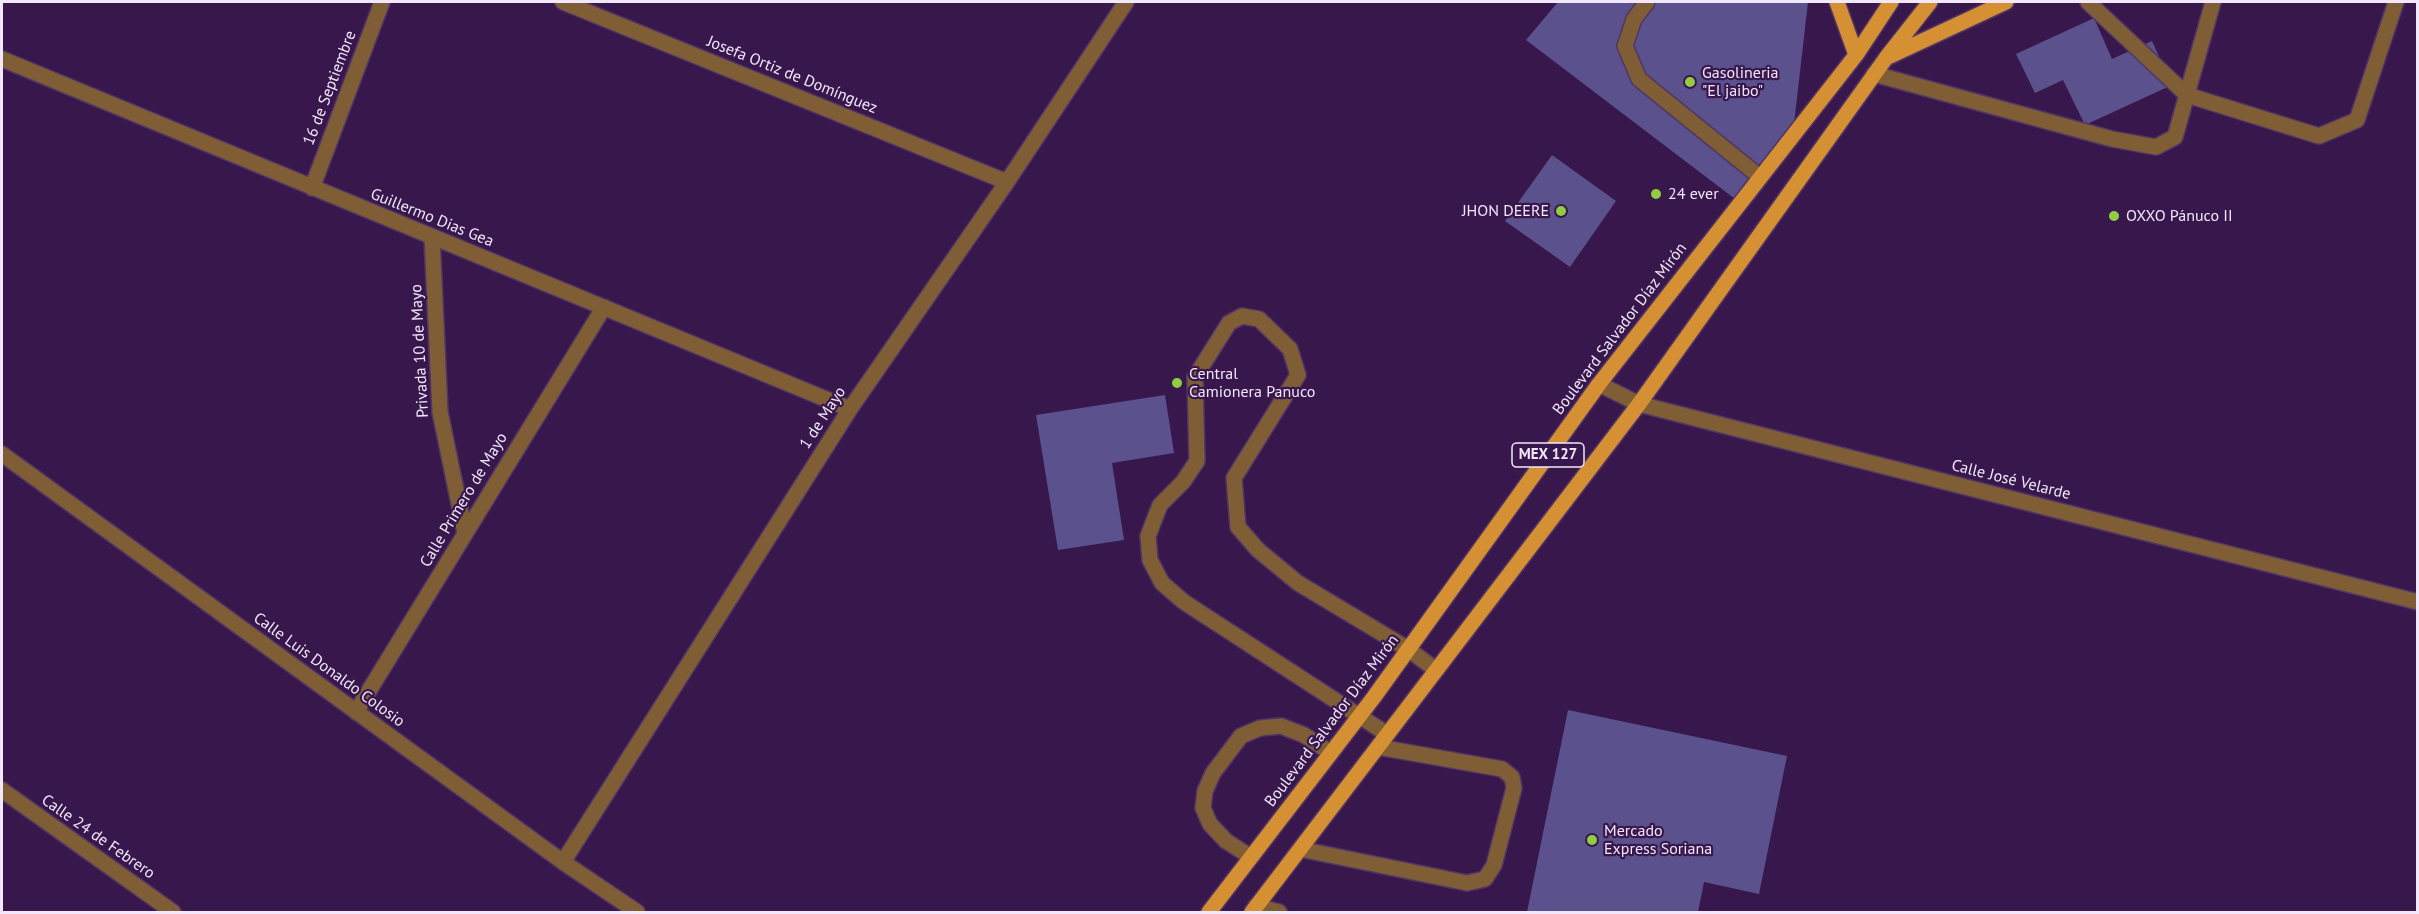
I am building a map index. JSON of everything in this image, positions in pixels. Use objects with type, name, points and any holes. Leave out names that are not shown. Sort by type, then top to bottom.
[{"type":"main road","points":[[1837,2],[1856,55]]},
{"type":"main road","name":"Boulevard Salvador Díaz Mirón","points":[[1209,912],[1359,716],[1599,384],[1856,55],[1891,2]]},
{"type":"main road","name":"MEX 127","points":[[1254,909],[1639,404],[1874,74],[1930,2]]},
{"type":"main road","points":[[1886,58],[2006,2]]},
{"type":"street","name":"16 de Septiembre","points":[[312,188],[382,2]]},
{"type":"street","name":"Josefa Ortiz de Domínguez","points":[[563,2],[1007,182]]},
{"type":"street","name":"1 de Mayo","points":[[563,862],[850,409],[1007,182],[1126,2]]},
{"type":"street","points":[[1647,2],[1634,19],[1625,46],[1639,79],[1760,177]]},
{"type":"street","points":[[2088,2],[2187,95],[2319,136],[2357,120],[2396,2]]},
{"type":"street","points":[[1874,74],[2112,139],[2156,147],[2175,137],[2213,2]]},
{"type":"street","name":"Guillermo Dias Gea","points":[[2,59],[850,409]]},
{"type":"street","name":"Privada 10 de Mayo","points":[[432,237],[440,412],[465,533]]},
{"type":"street","name":"Calle Primero de Mayo","points":[[356,712],[604,307]]},
{"type":"street","points":[[1387,734],[1184,602],[1162,583],[1150,560],[1148,536],[1160,505],[1183,482],[1197,461],[1195,377],[1229,323],[1242,316],[1259,319],[1290,349],[1298,375],[1234,478],[1238,527],[1258,550],[1298,583],[1408,649],[1436,670]]},
{"type":"street","name":"Calle José Velarde","points":[[1599,384],[1639,404],[2418,602]]},
{"type":"street","name":"Calle Luis Donaldo Colosio","points":[[2,454],[563,862],[637,912]]},
{"type":"street","points":[[1251,856],[1226,841],[1210,824],[1203,808],[1205,791],[1213,773],[1241,736],[1260,728],[1281,726],[1304,735],[1331,753]]},
{"type":"street","points":[[1300,849],[1467,883],[1485,879],[1494,865],[1514,788],[1512,777],[1502,769],[1378,747]]},
{"type":"street","name":"Calle 24 de Febrero","points":[[2,790],[173,912]]},
{"type":"street","points":[[1254,909],[1280,912]]},
{"type":"building","name":"Gasolineria \"El jaibo\"","points":[[1558,2],[1808,2],[1794,124],[1739,202],[1526,40]]},
{"type":"building","points":[[2094,18],[2112,59],[2152,41],[2172,85],[2085,125],[2063,80],[2035,93],[2016,54]]},
{"type":"building","name":"JHON DEERE","points":[[1552,155],[1616,201],[1570,267],[1505,221]]},
{"type":"building","points":[[1165,395],[1174,453],[1112,463],[1124,540],[1058,550],[1036,415]]},
{"type":"building","points":[[1568,710],[1787,756],[1759,894],[1704,882],[1698,912],[1527,912]]},
{"type":"place","name":"Gasolineria \"El jaibo\"","points":[[1690,82]]},
{"type":"place","name":"24 ever","points":[[1656,194]]},
{"type":"place","name":"JHON DEERE","points":[[1561,211]]},
{"type":"place","name":"OXXO Pánuco II","points":[[2114,216]]},
{"type":"place","name":"Central Camionera Panuco","points":[[1177,383]]},
{"type":"place","name":"Mercado Express Soriana","points":[[1592,840]]}]
